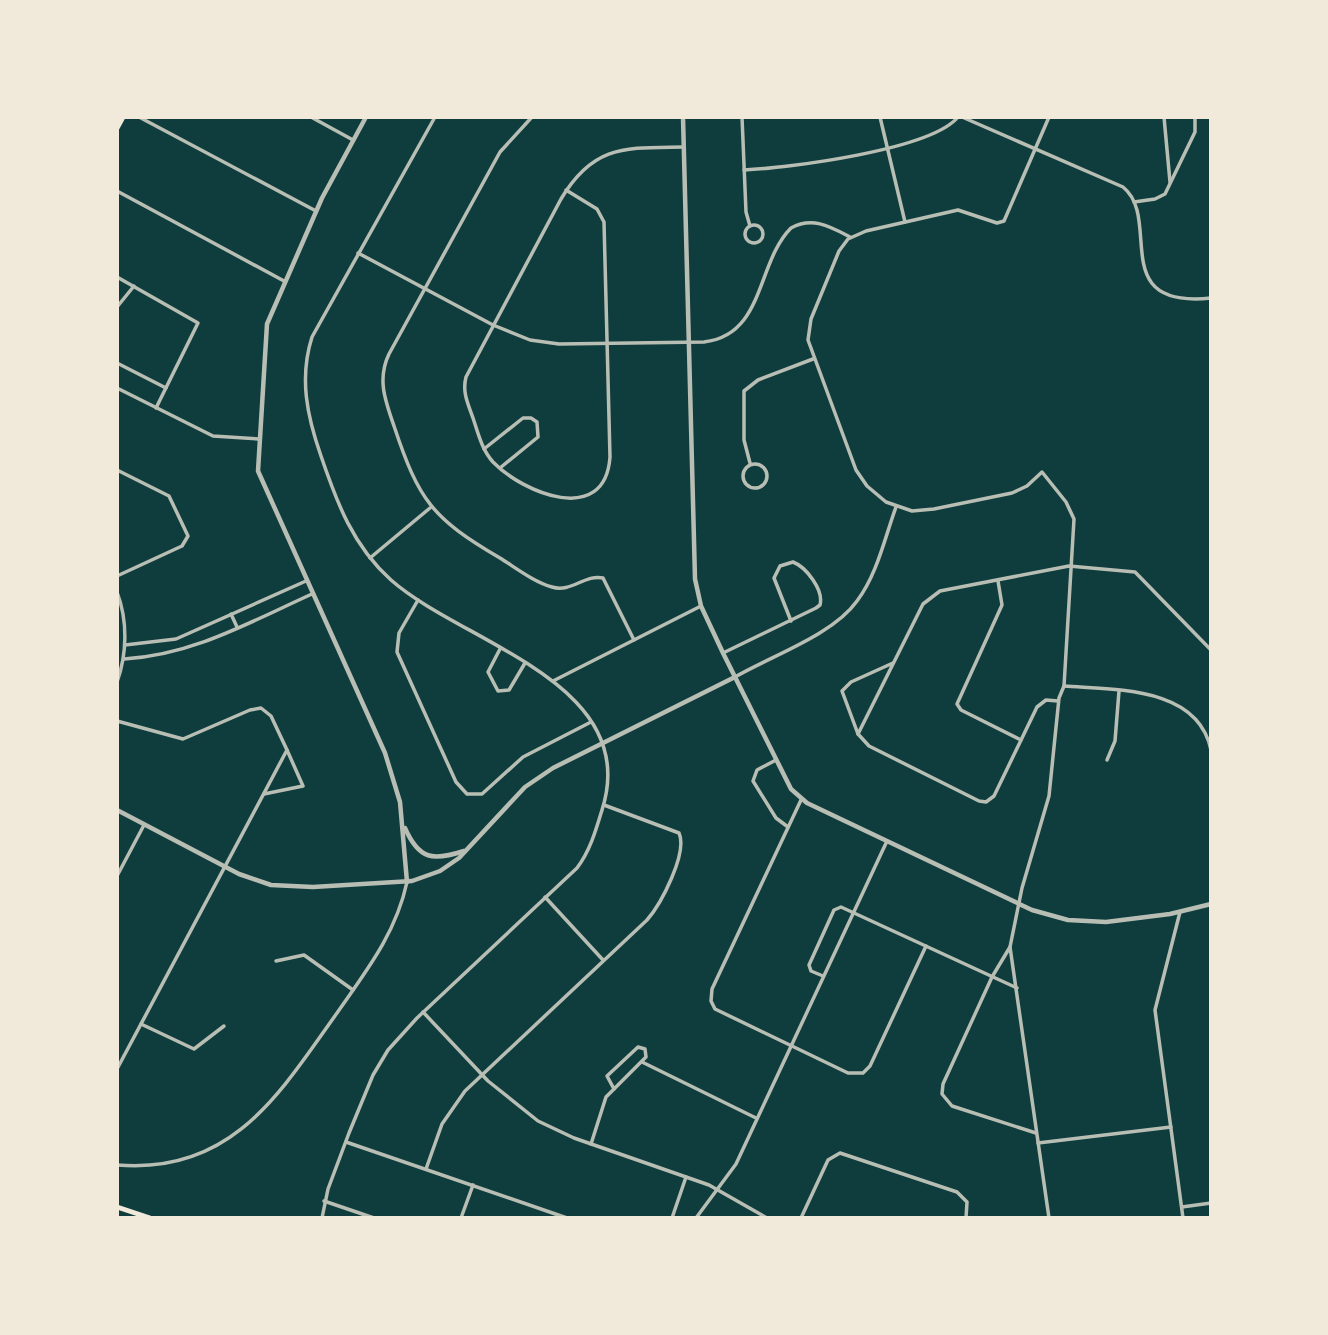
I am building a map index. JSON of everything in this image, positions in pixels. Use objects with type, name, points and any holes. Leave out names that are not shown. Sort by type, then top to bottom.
[{"type":"main road","points":[[117,128],[123,117]]},
{"type":"main road","points":[[117,1207],[150,1218]]},
{"type":"street","points":[[139,117],[316,211]]},
{"type":"street","points":[[311,117],[353,140]]},
{"type":"street","points":[[117,1165],[149,1165],[188,1157],[250,1124],[278,1096],[390,935],[407,881],[397,787],[386,753],[259,479],[265,335],[284,281],[316,211],[366,117]]},
{"type":"street","points":[[321,1217],[345,1142],[382,1059],[423,1012],[586,855],[604,805],[610,774],[602,744],[576,700],[525,663],[418,600],[391,580],[370,558],[348,527],[310,420],[304,384],[312,337],[435,117]]},
{"type":"street","points":[[532,117],[503,148],[387,358],[382,381],[409,471],[430,508],[461,535],[547,585],[566,589],[596,577],[603,578],[634,640]]},
{"type":"street","points":[[683,117],[693,556],[701,606],[791,789],[801,800],[1036,911],[1087,923],[1180,912],[1211,904]]},
{"type":"street","points":[[742,117],[746,212],[750,226],[746,238],[752,243],[758,242],[762,232],[758,227],[750,226]]},
{"type":"street","points":[[880,117],[905,222]]},
{"type":"street","points":[[744,170],[795,167],[887,147],[930,136],[960,117],[1122,187],[1134,202],[1141,256],[1153,282],[1163,294],[1180,299],[1211,298]]},
{"type":"street","points":[[1037,1134],[952,1106],[943,1097],[943,1084],[992,977],[1010,947],[1019,903],[1049,796],[1059,701],[1064,686],[1074,519],[1066,502],[1042,472],[1027,486],[1002,495],[924,511],[896,507],[880,498],[858,475],[808,340],[811,319],[839,251],[852,237],[963,210],[1001,222],[1007,217],[1049,117]]},
{"type":"street","points":[[1164,117],[1170,184]]},
{"type":"street","points":[[1134,202],[1159,197],[1170,184],[1195,132],[1195,117]]},
{"type":"street","points":[[566,190],[594,206],[603,218],[610,457],[601,482],[580,497],[560,499],[546,495],[500,468],[484,449],[464,383],[566,190],[585,166],[608,153],[637,147],[683,147]]},
{"type":"street","points":[[117,191],[284,281]]},
{"type":"street","points":[[358,253],[519,337],[539,342],[688,342],[722,338],[742,324],[791,228],[804,223],[820,223],[852,237]]},
{"type":"street","points":[[117,277],[198,323],[156,408]]},
{"type":"street","points":[[117,307],[134,286]]},
{"type":"street","points":[[750,463],[761,466],[766,471],[765,483],[758,488],[750,487],[743,478],[750,463],[744,440],[744,391],[758,380],[813,359]]},
{"type":"street","points":[[117,363],[166,388]]},
{"type":"street","points":[[117,388],[212,436],[259,439]]},
{"type":"street","points":[[484,449],[523,418],[537,422],[540,429],[538,437],[500,468]]},
{"type":"street","points":[[117,470],[169,496],[188,536],[182,546],[117,576]]},
{"type":"street","points":[[117,810],[262,883],[289,887],[407,881],[440,871],[469,849],[531,782],[553,768],[734,677],[824,629],[848,612],[868,582],[896,507]]},
{"type":"street","points":[[370,558],[430,508]]},
{"type":"street","points":[[723,653],[791,621],[816,608],[821,600],[809,576],[793,562],[780,566],[774,578],[791,621]]},
{"type":"street","points":[[858,734],[920,608],[932,594],[1072,566],[1138,573],[1211,650]]},
{"type":"street","points":[[125,645],[170,641],[306,580]]},
{"type":"street","points":[[998,580],[1002,605],[957,705],[961,710],[1021,740]]},
{"type":"street","points":[[117,592],[122,610],[125,645],[117,682]]},
{"type":"street","points":[[124,659],[170,654],[312,594]]},
{"type":"street","points":[[418,600],[399,633],[397,652],[456,782],[467,794],[485,793],[520,760],[591,722]]},
{"type":"street","points":[[553,681],[701,606]]},
{"type":"street","points":[[231,614],[237,627]]},
{"type":"street","points":[[500,649],[488,672],[498,691],[510,689],[525,663]]},
{"type":"street","points":[[894,662],[851,682],[842,691],[842,699],[858,734],[869,746],[984,802],[994,796],[1040,704],[1046,700],[1059,701]]},
{"type":"street","points":[[1064,686],[1157,697],[1182,708],[1201,725],[1211,750]]},
{"type":"street","points":[[1107,760],[1115,741],[1119,691]]},
{"type":"street","points":[[117,721],[183,739],[250,710],[261,708],[271,716],[303,786],[264,794]]},
{"type":"street","points":[[117,1069],[287,750]]},
{"type":"street","points":[[776,760],[757,770],[753,781],[776,818],[788,827]]},
{"type":"street","points":[[801,800],[711,998],[720,1013],[851,1074],[867,1070],[926,946]]},
{"type":"street","points":[[426,1169],[447,1116],[481,1074],[656,908],[667,890],[682,842],[676,829],[604,805]]},
{"type":"street","points":[[402,820],[414,846],[427,855],[443,857],[469,849]]},
{"type":"street","points":[[117,876],[144,824]]},
{"type":"street","points":[[696,1218],[736,1164],[887,841]]},
{"type":"street","points":[[545,897],[603,960]]},
{"type":"street","points":[[823,976],[810,967],[835,909],[841,907],[1017,988]]},
{"type":"street","points":[[1180,912],[1155,1010],[1183,1218]]},
{"type":"street","points":[[1010,947],[1049,1218]]},
{"type":"street","points":[[276,961],[304,955],[353,990]]},
{"type":"street","points":[[423,1012],[481,1074],[531,1116],[591,1144],[719,1189],[767,1218]]},
{"type":"street","points":[[141,1024],[194,1049],[224,1026]]},
{"type":"street","points":[[591,1144],[606,1097],[642,1062],[647,1053],[638,1047],[608,1074],[606,1080],[614,1088]]},
{"type":"street","points":[[642,1062],[756,1118]]},
{"type":"street","points":[[1038,1143],[1171,1127]]},
{"type":"street","points":[[345,1142],[567,1218]]},
{"type":"street","points":[[801,1218],[828,1160],[836,1154],[848,1155],[957,1192],[967,1202],[966,1218]]},
{"type":"street","points":[[672,1218],[686,1177]]},
{"type":"street","points":[[461,1218],[472,1185]]},
{"type":"street","points":[[324,1201],[374,1218]]},
{"type":"street","points":[[1182,1206],[1211,1203]]}]
